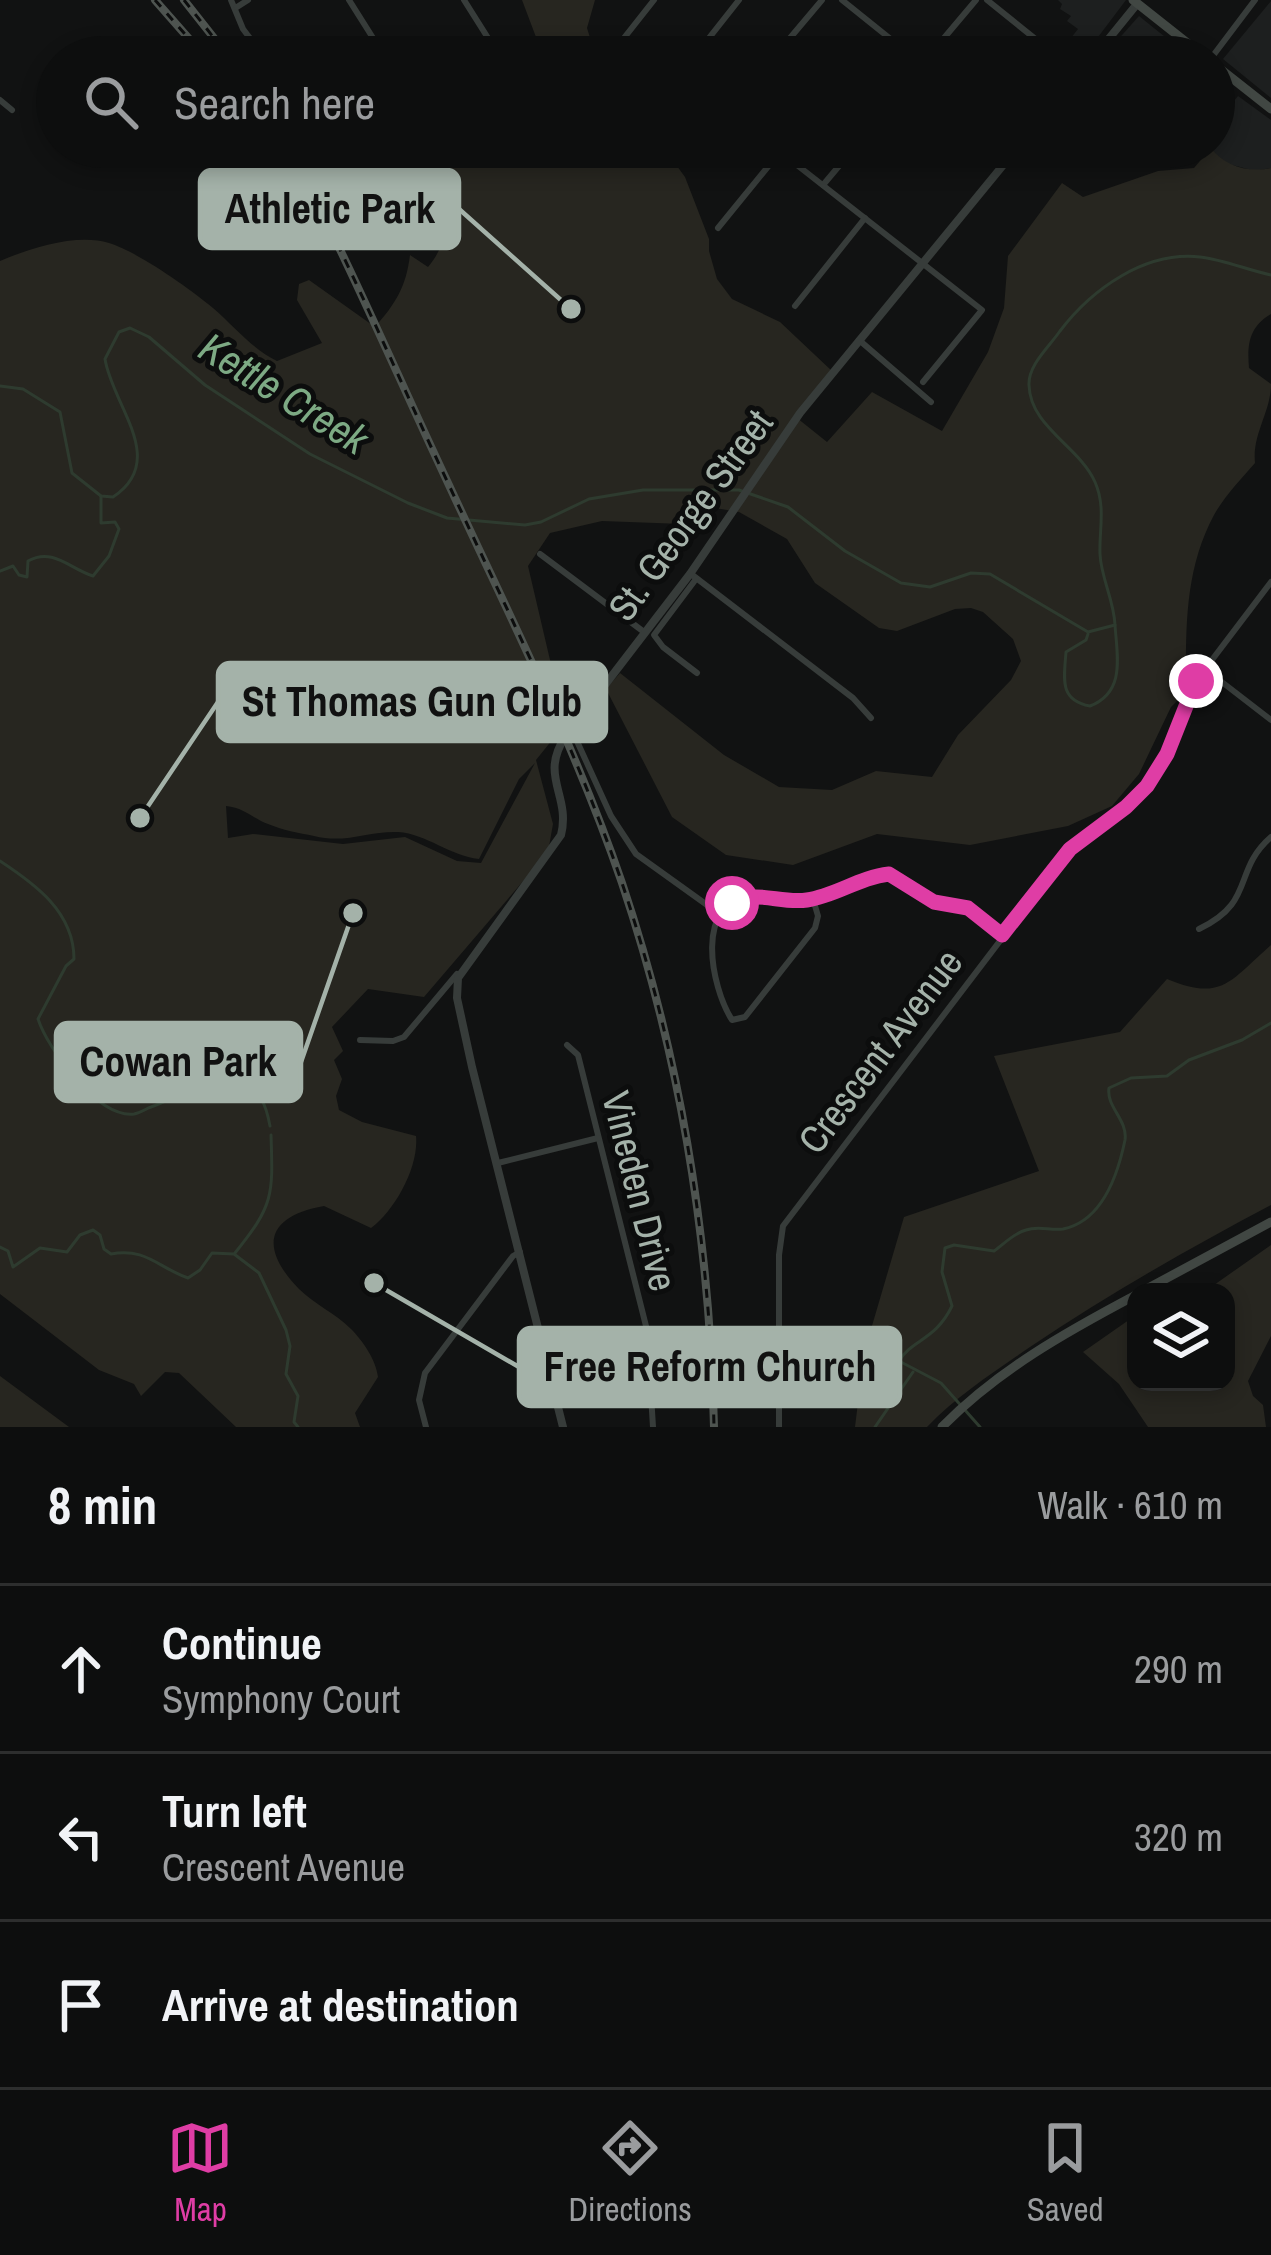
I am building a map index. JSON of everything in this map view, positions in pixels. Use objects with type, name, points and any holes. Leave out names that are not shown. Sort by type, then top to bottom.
[{"type":"main road","points":[[1135,2],[1180,36]]},
{"type":"main road","points":[[1235,79],[1271,109]]},
{"type":"main road","points":[[1158,1283],[1271,1222]]},
{"type":"main road","points":[[942,1427],[1035,1352],[1127,1300]]},
{"type":"street","points":[[248,0],[234,4],[248,36]]},
{"type":"street","points":[[349,0],[372,36]]},
{"type":"street","points":[[464,0],[487,36]]},
{"type":"street","points":[[626,36],[654,0]]},
{"type":"street","points":[[711,36],[739,0]]},
{"type":"street","points":[[792,36],[823,0]]},
{"type":"street","points":[[842,0],[887,36]]},
{"type":"street","points":[[946,36],[976,0]]},
{"type":"street","points":[[987,0],[1032,36]]},
{"type":"street","points":[[1228,36],[1255,0]]},
{"type":"street","points":[[1110,36],[1135,2]]},
{"type":"street","points":[[0,100],[12,110]]},
{"type":"street","points":[[358,168],[378,200],[387,228]]},
{"type":"street","points":[[718,228],[763,168]]},
{"type":"street","points":[[802,168],[982,310],[923,382]]},
{"type":"street","points":[[824,185],[838,168]]},
{"type":"street","name":"St. George Street","points":[[463,966],[561,835],[563,813],[552,764],[571,728],[693,576],[800,413],[1001,168]]},
{"type":"street","points":[[795,306],[865,218]]},
{"type":"street","points":[[859,340],[931,402]]},
{"type":"street","points":[[540,554],[644,632]]},
{"type":"street","points":[[697,673],[654,635],[693,576],[853,698],[871,718]]},
{"type":"street","name":"Crescent Avenue","points":[[779,1427],[783,1226],[1070,849],[1147,786],[1164,760],[1193,686],[1271,582]]},
{"type":"street","points":[[1205,669],[1271,720]]},
{"type":"street","points":[[571,728],[611,816],[636,854],[721,915]]},
{"type":"street","points":[[1198,929],[1233,907],[1254,856],[1271,837]]},
{"type":"street","points":[[813,899],[818,916],[814,928],[737,1022],[728,1015],[711,949],[712,928],[732,903],[751,895],[813,899],[889,874],[934,902],[968,908],[1002,935]]},
{"type":"street","points":[[360,1040],[393,1041],[404,1036],[463,966]]},
{"type":"street","points":[[463,966],[458,1004],[563,1427]]},
{"type":"street","name":"Vineden Drive","points":[[567,1046],[578,1055],[647,1330],[653,1427]]},
{"type":"street","points":[[498,1163],[598,1138]]},
{"type":"street","points":[[427,1427],[419,1400],[425,1373],[520,1252]]},
{"type":"street","points":[[779,1395],[817,1396]]},
{"type":"street","points":[[550,1427],[560,1415]]},
{"type":"shaded area","points":[[522,0],[595,0],[587,28],[589,36],[536,36]]},
{"type":"shaded area","points":[[1058,0],[1126,0],[1099,36],[1073,36],[1078,29],[1067,21],[1071,16],[1060,9]]},
{"type":"shaded area","points":[[1271,1],[1271,98],[1235,69],[1235,44]]},
{"type":"shaded area","points":[[1139,16],[1164,36],[1121,36]]},
{"type":"shaded area","points":[[1238,96],[1271,120],[1271,168],[1255,171],[1235,166]]},
{"type":"shaded area","points":[[430,168],[678,168],[709,239],[717,279],[732,299],[780,322],[833,372],[797,418],[827,442],[872,392],[942,431],[988,352],[1004,308],[1008,256],[1062,183],[1083,197],[1158,171],[1271,168],[1271,314],[1254,330],[1248,359],[1249,368],[1271,384],[1270,394],[1255,463],[1218,508],[1197,558],[1189,601],[1186,692],[1171,707],[1139,774],[1112,806],[1068,826],[970,845],[877,834],[793,865],[726,855],[672,817],[606,689],[620,673],[724,755],[779,787],[832,790],[876,771],[932,777],[958,735],[1011,680],[1021,661],[1013,639],[983,612],[955,609],[897,631],[879,628],[815,583],[787,539],[739,512],[703,506],[683,524],[602,521],[550,533],[528,566],[565,724],[536,760],[553,824],[548,852],[424,997],[368,989],[332,1027],[343,1051],[334,1060],[342,1079],[336,1096],[339,1110],[362,1122],[416,1136],[409,1174],[389,1210],[371,1228],[324,1206],[290,1217],[275,1236],[274,1247],[286,1274],[356,1334],[378,1377],[355,1413],[360,1427],[236,1427],[179,1373],[165,1372],[141,1396],[134,1384],[99,1370],[0,1294],[0,261],[68,241],[109,243],[177,281],[277,361],[322,343],[297,300],[299,284],[309,280],[375,327],[399,294],[410,255],[428,267],[439,251],[450,196]],"holes":[[[535,763],[481,863],[457,861],[405,837],[343,844],[253,834],[228,838],[226,806],[273,826],[325,838],[398,832],[479,859],[519,779]]]},
{"type":"shaded area","points":[[1271,945],[1271,1205],[1127,1283],[977,1384],[927,1427],[855,1427],[864,1353],[904,1217],[1039,1171],[994,1056],[1120,1032],[1167,979],[1213,988],[1235,978]]},
{"type":"shaded area","points":[[1271,1245],[1271,1336],[1248,1381],[1253,1396],[1263,1405],[1266,1427],[1148,1427],[1119,1384],[1083,1352],[1127,1321],[1127,1391],[1235,1391],[1235,1283],[1217,1283]]},
{"type":"shaded area","points":[[0,1376],[69,1427],[0,1427]]},
{"type":"waterway","name":"Kettle Creek","points":[[0,386],[23,389],[60,412],[72,473],[101,496],[113,497],[129,482],[137,449],[105,359],[119,332],[130,328],[149,337],[205,385],[310,454],[447,518],[525,525],[589,499],[643,490],[739,490],[788,507],[845,551],[901,583],[930,587],[971,573],[990,574],[1088,632],[1115,625],[1101,563],[1100,500],[1088,470],[1038,413],[1029,385],[1035,363],[1088,301],[1140,267],[1159,260],[1200,257],[1271,275]]},
{"type":"waterway","points":[[0,571],[13,566],[27,577],[28,561],[45,556],[93,576],[109,556],[119,529],[115,522],[101,523],[101,496]]},
{"type":"waterway","name":"Kettle Creek","points":[[1088,634],[1066,652],[1065,679],[1073,699],[1090,706],[1114,682],[1115,625]]},
{"type":"waterway","points":[[0,861],[39,890],[67,927],[74,959],[38,1019],[63,1063],[90,1094],[120,1112],[134,1114],[202,1085],[239,1086],[262,1100],[270,1126]]},
{"type":"waterway","points":[[980,1427],[941,1383],[899,1361],[938,1326],[952,1306],[942,1272],[945,1248],[994,1251],[1022,1231],[1063,1229],[1089,1216],[1113,1181],[1125,1140],[1109,1088],[1131,1078],[1167,1076],[1189,1060],[1271,1023]]},
{"type":"waterway","points":[[235,1253],[268,1199],[271,1135]]},
{"type":"waterway","points":[[0,1247],[8,1251],[13,1267],[40,1248],[67,1252],[80,1235],[93,1230],[111,1254],[143,1256],[188,1278],[212,1253],[234,1254],[259,1273],[286,1330],[290,1346],[286,1374],[298,1396],[294,1422],[298,1427]]},
{"type":"waterway","points":[[875,1427],[913,1372]]},
{"type":"railway","points":[[155,0],[187,36]]},
{"type":"railway","points":[[184,0],[212,36]]},
{"type":"railway","points":[[278,168],[309,227]]},
{"type":"railway","points":[[299,168],[540,681],[622,883],[661,1016],[689,1152],[706,1289],[714,1427]]},
{"type":"place","name":"Athletic Park","points":[[571,309]]},
{"type":"place","name":"St Thomas Gun Club","points":[[140,818]]},
{"type":"place","name":"Cowan Park","points":[[353,913]]},
{"type":"place","name":"Free Reform Church","points":[[374,1283]]},
{"type":"route","points":[[732,903],[756,895],[813,899],[889,874],[934,902],[968,908],[1002,935],[1070,849],[1147,786],[1167,754],[1196,681]]}]
